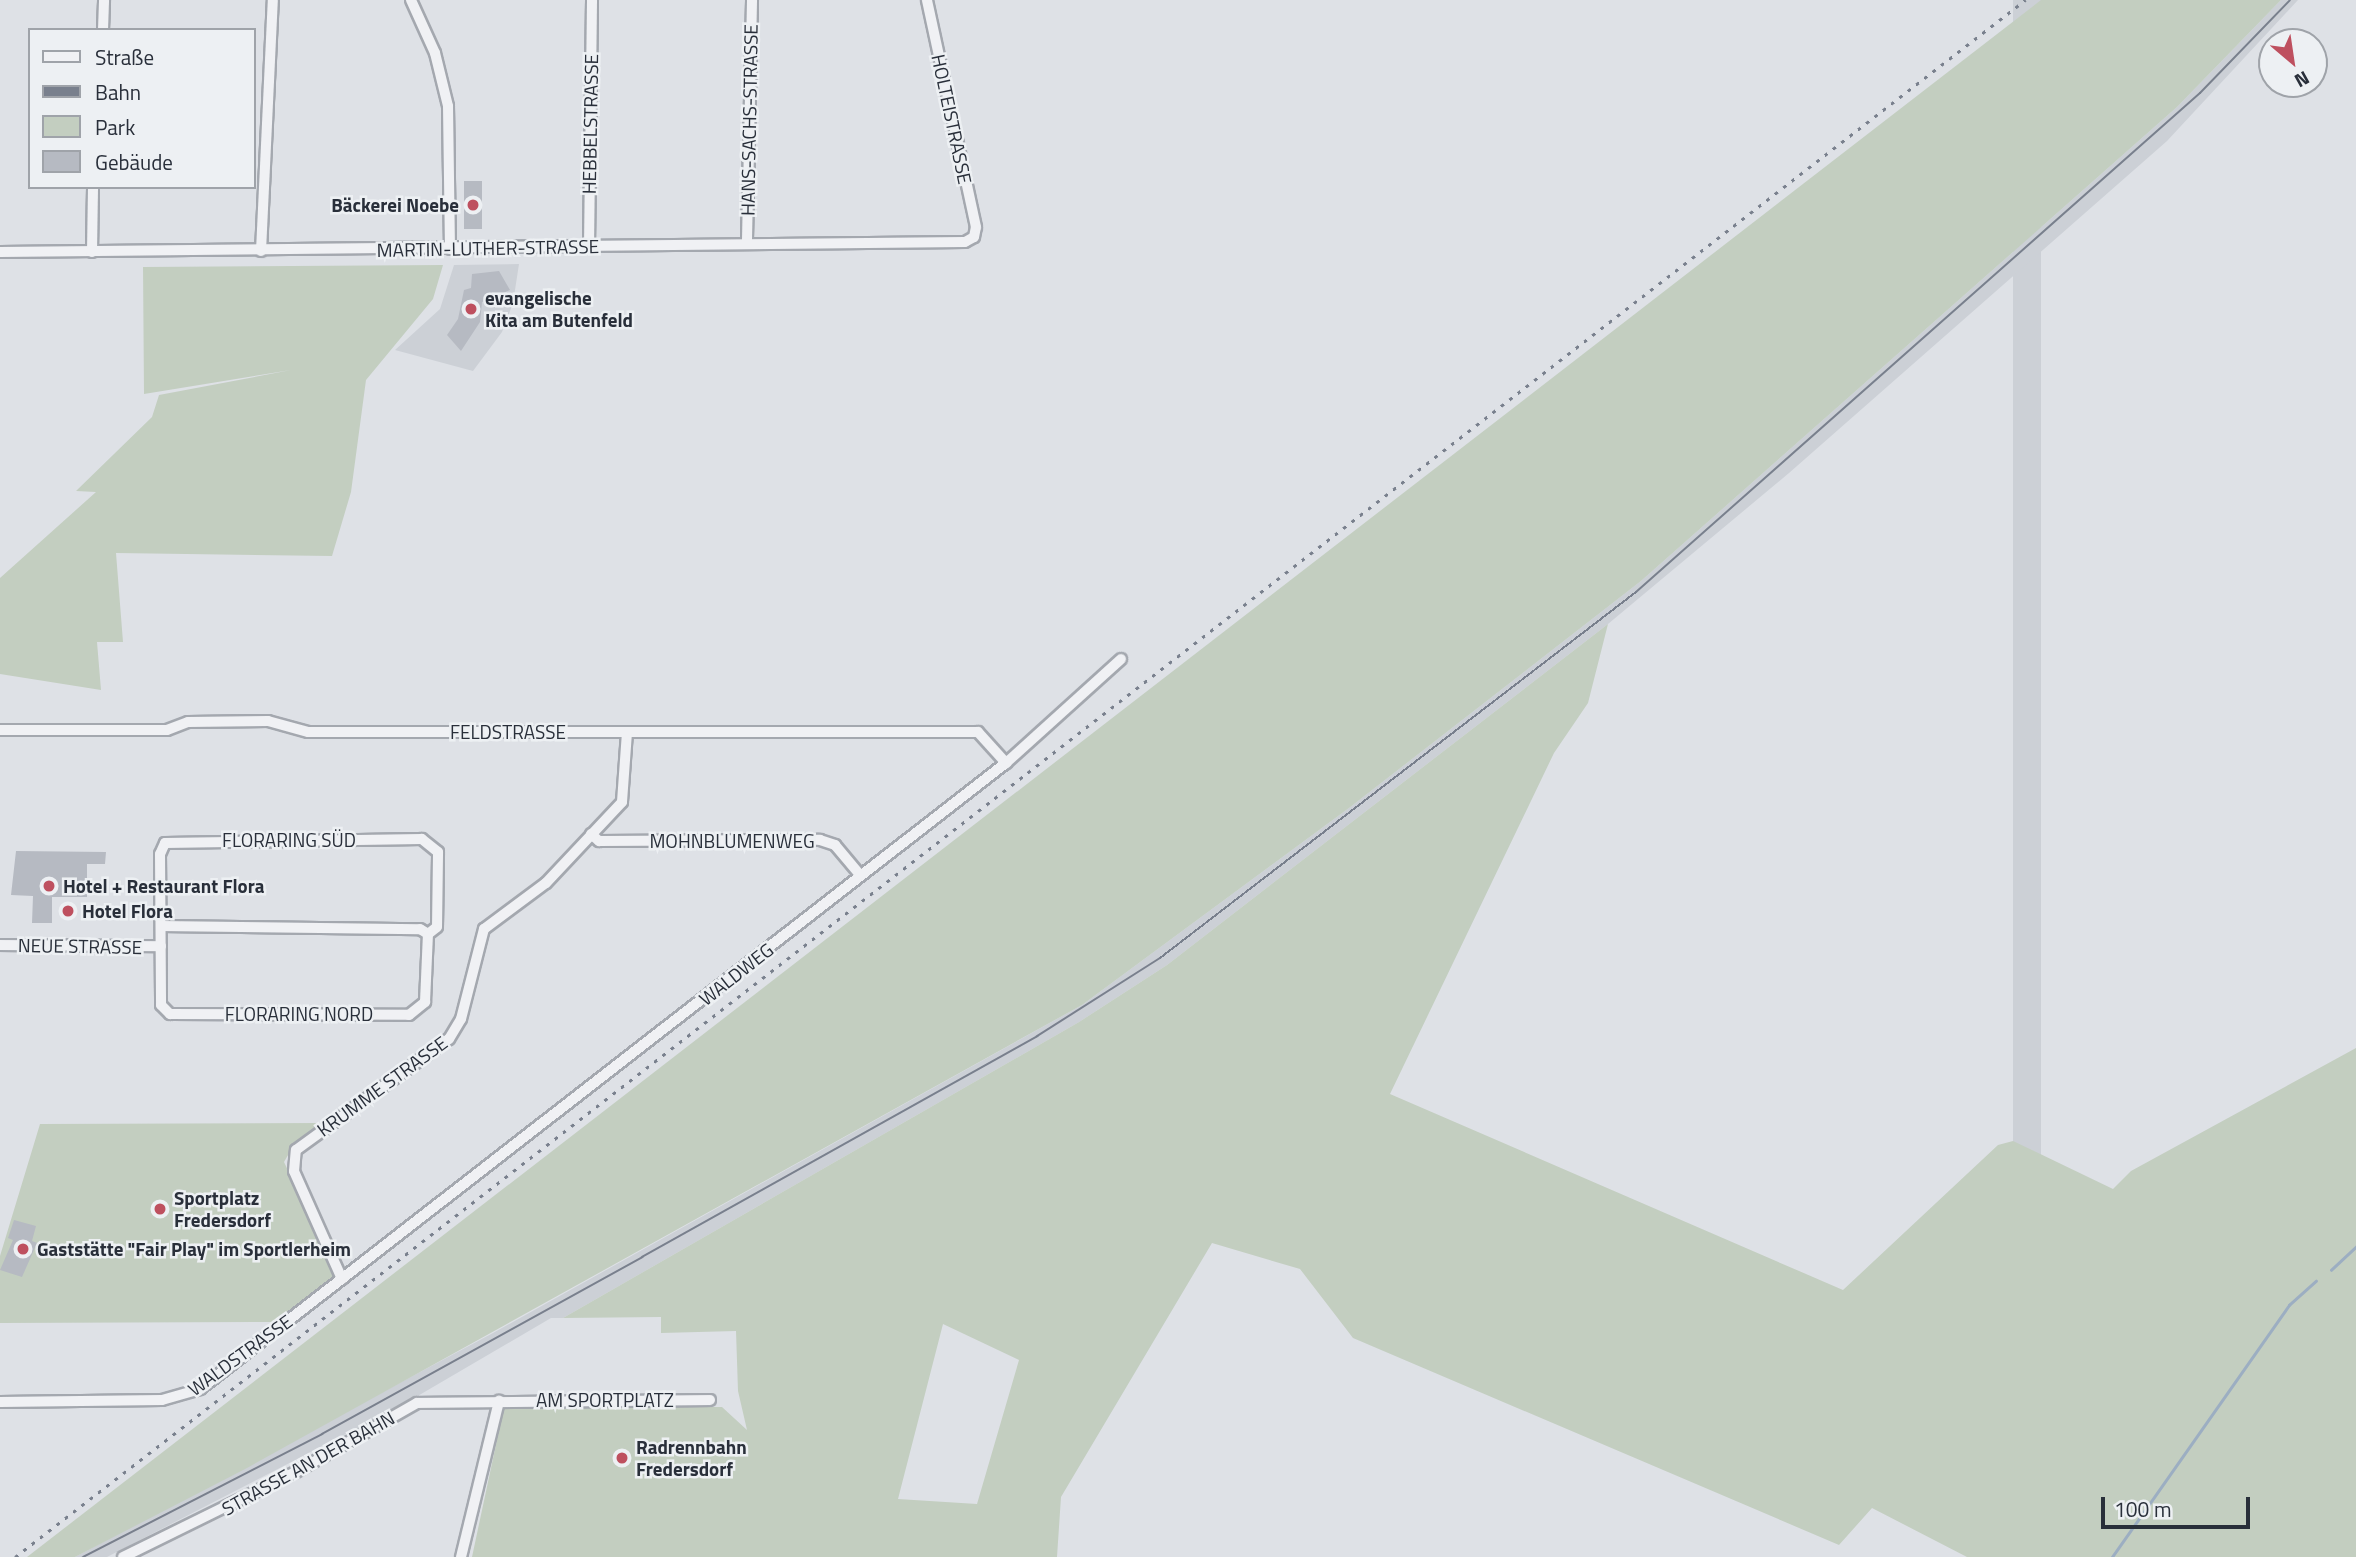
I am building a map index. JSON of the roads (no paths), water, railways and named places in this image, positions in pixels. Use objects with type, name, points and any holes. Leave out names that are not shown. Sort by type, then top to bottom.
[{"type":"street","points":[[103,28],[104,0]]},
{"type":"street","points":[[261,251],[273,0]]},
{"type":"street","points":[[411,0],[435,53],[448,106],[450,249]]},
{"type":"street","name":"HEBBELSTRASSE","points":[[589,247],[592,0]]},
{"type":"street","name":"HANS-SACHS-STRASSE","points":[[747,240],[752,0]]},
{"type":"street","name":"HOLTEISTRASSE","points":[[927,0],[976,226],[974,237]]},
{"type":"street","points":[[92,252],[93,189]]},
{"type":"street","name":"MARTIN-LUTHER-STRASSE","points":[[0,252],[589,247],[747,240],[946,244],[974,237]]},
{"type":"street","name":"WALDWEG","points":[[342,1279],[1006,763],[1121,659]]},
{"type":"street","name":"FELDSTRASSE","points":[[0,730],[167,730],[188,722],[268,722],[308,732],[978,732],[1006,763]]},
{"type":"street","name":"KRUMME STRASSE","points":[[342,1279],[294,1171],[296,1150],[449,1039],[461,1019],[484,929],[546,883],[615,812],[626,792],[626,732]]},
{"type":"street","name":"MOHNBLUMENWEG","points":[[591,834],[599,841],[820,840],[835,845],[861,876]]},
{"type":"street","name":"FLORARING SÜD","points":[[161,947],[160,854],[171,840],[422,839],[438,852],[432,930]]},
{"type":"street","points":[[161,926],[432,930]]},
{"type":"street","name":"FLORARING NORD","points":[[161,947],[161,1005],[170,1014],[410,1015],[425,1003],[432,930]]},
{"type":"street","name":"NEUE STRASSE","points":[[0,945],[161,947]]},
{"type":"street","name":"WALDSTRASSE","points":[[0,1402],[189,1395],[342,1279]]},
{"type":"street","name":"AM SPORTPLATZ","points":[[499,1401],[710,1400]]},
{"type":"street","points":[[461,1557],[499,1401]]},
{"type":"street","name":"STRASSE AN DER BAHN","points":[[123,1557],[296,1472],[417,1403],[499,1401]]},
{"type":"waterway","points":[[2331,1270],[2356,1247]]},
{"type":"waterway","points":[[2112,1557],[2289,1305],[2316,1281]]},
{"type":"tram line","points":[[83,1557],[322,1434],[642,1257],[1037,1036],[1160,958],[1636,592],[2200,93],[2290,0]]},
{"type":"railway","points":[[15,1557],[2025,0]]},
{"type":"place","name":"Bäckerei Noebe","points":[[473,205]]},
{"type":"place","name":"evangelische Kita am Butenfeld","points":[[471,309]]},
{"type":"place","name":"Hotel + Restaurant Flora","points":[[49,886]]},
{"type":"place","name":"Hotel Flora","points":[[68,911]]},
{"type":"place","name":"Sportplatz Fredersdorf","points":[[160,1209]]},
{"type":"place","name":"Gaststätte \"Fair Play\" im Sportlerheim","points":[[23,1249]]},
{"type":"place","name":"Radrennbahn Fredersdorf","points":[[622,1458]]}]
